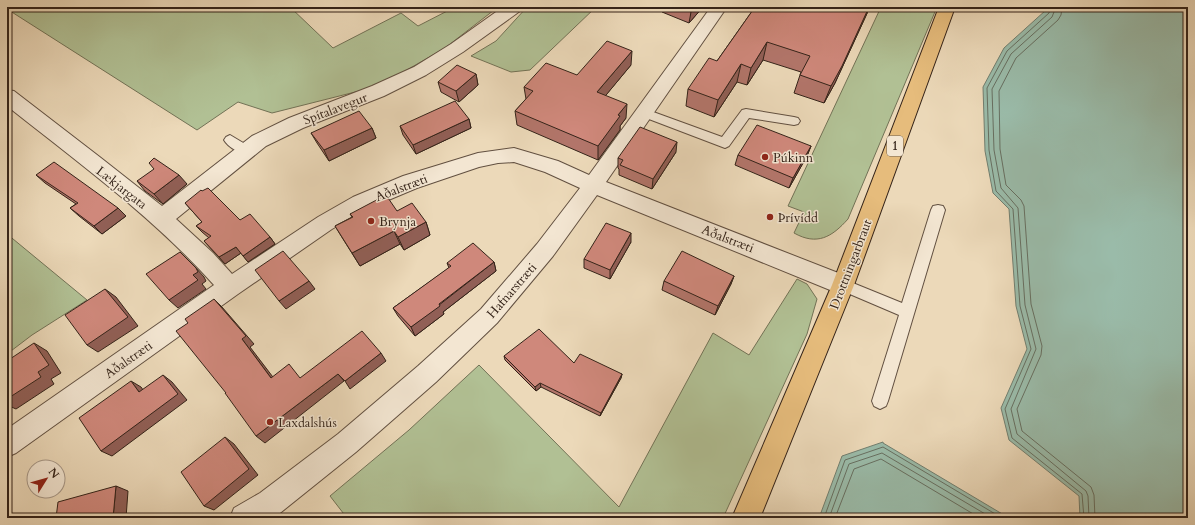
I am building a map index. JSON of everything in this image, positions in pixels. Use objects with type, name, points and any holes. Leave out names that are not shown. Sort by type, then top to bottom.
[{"type":"highway","name":"Drottningarbraut","points":[[746,518],[843,285],[947,7]]},
{"type":"street","name":"Spítalavegur","points":[[162,218],[246,150],[273,133],[365,96],[420,71],[457,48],[514,7]]},
{"type":"street","name":"Hafnarstræti","points":[[244,518],[275,510],[351,439],[427,374],[489,316],[542,255],[645,113],[719,7]]},
{"type":"street","name":"Lækjargata","points":[[7,96],[162,218],[213,267],[230,287]]},
{"type":"street","name":"Aðalstræti","points":[[7,444],[230,287],[325,223],[360,203],[410,182],[478,160],[514,155],[551,166],[593,185],[843,285]]},
{"type":"lane","points":[[645,113],[725,143],[746,113],[794,121]]},
{"type":"lane","points":[[230,140],[246,150]]},
{"type":"lane","points":[[880,401],[938,210]]},
{"type":"lane","points":[[843,285],[907,312]]},
{"type":"shaded area","points":[[7,7],[290,7],[333,48],[401,13],[418,26],[455,7],[498,7],[445,48],[379,86],[272,113],[238,102],[197,130],[7,9]]},
{"type":"shaded area","points":[[527,7],[596,7],[530,70],[511,72],[471,56],[496,41]]},
{"type":"shaded area","points":[[881,7],[937,7],[848,219],[836,231],[824,238],[810,239],[802,237],[794,233],[804,212],[788,206]]},
{"type":"shaded area","points":[[7,234],[87,300],[32,335],[7,354]]},
{"type":"shaded area","points":[[797,279],[807,284],[817,299],[807,334],[723,518],[347,518],[330,496],[409,430],[479,365],[619,507],[713,333],[749,355]]},
{"type":"water","points":[[1047,7],[1188,7],[1188,518],[1080,518],[1079,496],[1009,440],[1001,408],[1027,349],[1016,306],[1009,209],[993,193],[985,151],[983,87],[1004,48],[1046,10]]},
{"type":"water","points":[[883,442],[1009,518],[819,518],[842,456]]},
{"type":"building","points":[[678,7],[695,7],[691,12]]},
{"type":"building","points":[[755,7],[869,7],[842,66],[831,86],[800,75],[810,56],[767,42],[751,68],[741,64],[718,100],[688,89],[709,58],[717,61]]},
{"type":"building","points":[[607,41],[632,51],[597,92],[627,104],[598,146],[515,111],[533,91],[524,87],[546,63],[577,75]]},
{"type":"building","points":[[457,65],[476,74],[456,91],[438,82]]},
{"type":"building","points":[[455,101],[469,119],[413,145],[400,126]]},
{"type":"building","points":[[359,111],[372,128],[324,150],[311,133]]},
{"type":"building","points":[[757,125],[811,146],[793,178],[738,155]]},
{"type":"building","points":[[640,127],[677,142],[653,179],[620,165],[623,160],[618,158]]},
{"type":"building","points":[[154,158],[179,175],[154,194],[137,181],[154,169],[149,163]]},
{"type":"building","points":[[54,162],[118,208],[94,226],[70,208],[78,203],[36,175]]},
{"type":"building","points":[[208,188],[240,220],[250,214],[270,237],[243,256],[236,247],[219,257],[204,241],[211,236],[196,226],[202,222],[185,203],[201,190],[202,191]]},
{"type":"building","points":[[386,195],[397,211],[412,203],[426,222],[398,237],[394,231],[352,253],[335,226],[353,217],[350,214]]},
{"type":"building","points":[[606,223],[631,233],[610,270],[584,259]]},
{"type":"building","points":[[473,243],[494,262],[439,304],[440,306],[411,327],[393,308],[451,266],[447,263]]},
{"type":"building","points":[[283,251],[309,281],[279,301],[255,270]]},
{"type":"building","points":[[682,251],[734,276],[718,306],[664,281]]},
{"type":"building","points":[[180,252],[196,268],[198,272],[193,275],[198,280],[169,300],[146,274]]},
{"type":"building","points":[[105,289],[128,317],[87,345],[65,315]]},
{"type":"building","points":[[214,299],[246,336],[242,339],[271,378],[289,364],[300,378],[362,331],[381,353],[345,381],[338,374],[256,436],[226,393],[176,331],[188,323],[185,319]]},
{"type":"building","points":[[539,329],[574,363],[580,354],[622,374],[601,413],[540,383],[535,387],[504,356]]},
{"type":"building","points":[[34,343],[49,365],[38,372],[41,377],[7,399],[7,361]]},
{"type":"building","points":[[163,375],[178,394],[101,451],[79,418],[131,381],[139,392]]},
{"type":"building","points":[[225,437],[249,469],[204,506],[181,472]]},
{"type":"building","points":[[116,486],[113,518],[56,518],[58,502]]},
{"type":"place","name":"Púkinn","points":[[765,157]]},
{"type":"place","name":"Þrívídd","points":[[770,217]]},
{"type":"place","name":"Brynja","points":[[371,221]]},
{"type":"place","name":"Laxdalshús","points":[[270,422]]}]
